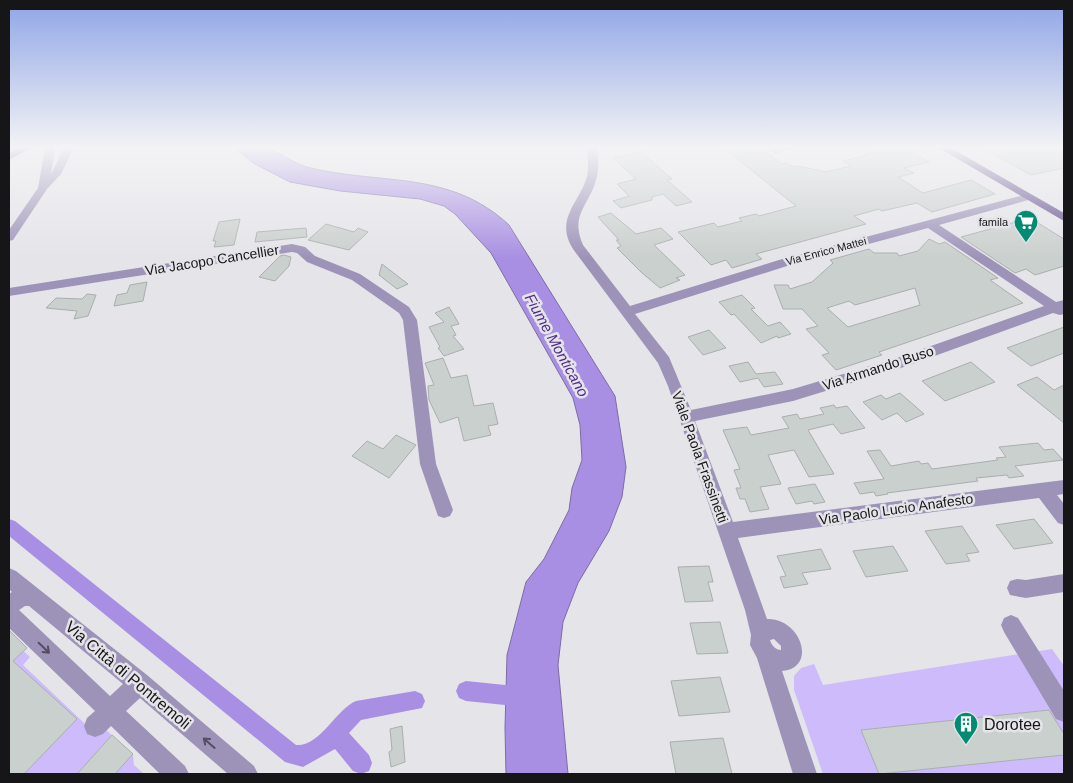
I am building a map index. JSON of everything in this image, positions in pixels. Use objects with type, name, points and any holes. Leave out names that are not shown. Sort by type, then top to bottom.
[{"type":"main road","points":[[1007,185],[1064,218]]},
{"type":"street","points":[[9,238],[47,185]]},
{"type":"street","name":"Viale Paola Frassinetti","points":[[588,185],[575,209],[570,225],[576,246],[664,361],[687,417],[756,612],[769,632],[760,645],[774,658]]},
{"type":"street","name":"Via Enrico Mattei","points":[[626,312],[783,263],[988,210],[1028,197]]},
{"type":"street","points":[[930,224],[1061,308]]},
{"type":"street","name":"Via Jacopo Cancellier","points":[[9,292],[292,248],[301,250],[310,259],[356,277],[404,310],[410,320],[428,464],[444,510]]},
{"type":"street","name":"Via Armando Buso","points":[[687,417],[793,395],[902,362],[1061,308]]},
{"type":"street","name":"Via Paolo Lucio Anafesto","points":[[727,532],[1064,487]]},
{"type":"street","points":[[1043,490],[1064,517]]},
{"type":"street","name":"Via Città di Pontremoli","points":[[9,577],[139,683],[246,774]]},
{"type":"street","points":[[1017,588],[1026,590],[1064,583]]},
{"type":"street","points":[[9,605],[22,597],[31,596]]},
{"type":"street","points":[[9,614],[103,719],[178,774]]},
{"type":"street","points":[[1011,625],[1064,711]]},
{"type":"street","points":[[769,632],[789,638],[792,648],[790,657],[774,658],[780,697],[805,774]]},
{"type":"street","points":[[103,719],[139,683]]},
{"type":"shaded area","points":[[9,637],[30,657],[23,665],[85,724],[105,729],[133,754],[134,765],[144,774],[9,774]]},
{"type":"shaded area","points":[[1052,649],[1064,666],[1064,774],[823,774],[794,690],[794,676],[801,668],[814,664],[823,685]]},
{"type":"water","name":"Fiume Monticano","points":[[304,185],[427,185],[463,195],[486,207],[509,225],[615,396],[626,467],[622,497],[609,531],[578,583],[563,622],[558,665],[568,774],[506,774],[505,728],[507,655],[526,582],[544,559],[569,510],[572,488],[582,460],[580,425],[573,398],[491,253],[455,214],[444,206],[420,199],[340,191]]},
{"type":"building","points":[[618,185],[672,185],[692,202],[676,206],[663,194],[652,197],[652,200],[621,208],[613,201],[629,196]]},
{"type":"building","points":[[769,185],[910,185],[923,193],[954,185],[979,185],[995,194],[932,212],[917,203],[882,211],[879,209],[854,216],[866,224],[756,254],[762,259],[732,268],[726,260],[711,265],[678,232],[714,223],[718,227],[742,221],[739,218],[756,214],[759,216],[796,206]]},
{"type":"building","points":[[611,213],[636,234],[661,228],[673,239],[654,245],[685,275],[676,278],[680,280],[660,288],[617,248],[621,246],[616,240],[619,240],[598,217]]},
{"type":"building","name":"famila","points":[[1030,218],[1064,239],[1064,266],[1035,275],[1026,269],[1015,273],[961,237]]},
{"type":"building","points":[[240,219],[234,245],[214,247],[216,241],[213,241],[219,222]]},
{"type":"building","points":[[326,224],[354,232],[358,228],[368,232],[349,250],[308,240]]},
{"type":"building","points":[[306,228],[307,237],[255,242],[257,232]]},
{"type":"building","points":[[929,239],[939,244],[945,242],[998,278],[990,280],[1023,303],[879,352],[882,355],[836,370],[822,355],[829,353],[806,329],[818,326],[802,309],[783,309],[774,285],[788,285],[790,289],[812,282],[833,263],[830,260],[869,249],[874,253],[897,253],[899,256],[918,251]],"holes":[[[915,288],[920,305],[848,327],[827,308],[849,301],[855,305]]]},
{"type":"building","points":[[280,256],[291,257],[289,266],[275,281],[259,277]]},
{"type":"building","points":[[382,264],[408,284],[397,289],[379,275]]},
{"type":"building","points":[[147,282],[143,301],[114,306],[117,295],[127,293],[130,285]]},
{"type":"building","points":[[87,294],[96,295],[88,316],[74,319],[77,311],[46,308],[56,298],[82,299]]},
{"type":"building","points":[[742,295],[755,308],[751,309],[768,326],[780,322],[791,334],[778,338],[777,336],[761,343],[734,314],[731,315],[719,302]]},
{"type":"building","points":[[449,307],[459,324],[451,326],[456,335],[453,336],[464,349],[444,356],[438,348],[440,347],[429,327],[444,322],[435,313]]},
{"type":"building","points":[[1064,327],[1064,353],[1031,366],[1007,348]]},
{"type":"building","points":[[709,330],[726,348],[703,355],[688,337]]},
{"type":"building","points":[[443,358],[451,378],[467,375],[474,406],[493,403],[498,424],[488,426],[491,435],[464,441],[458,417],[440,423],[429,400],[428,386],[434,385],[425,363]]},
{"type":"building","points":[[748,362],[756,374],[775,372],[783,384],[764,387],[758,378],[740,382],[729,366]]},
{"type":"building","points":[[971,362],[995,382],[945,401],[922,381]]},
{"type":"building","points":[[1037,377],[1054,390],[1064,385],[1064,423],[1017,385]]},
{"type":"building","points":[[900,393],[924,414],[906,422],[897,413],[882,420],[863,402],[881,395],[886,399]]},
{"type":"building","points":[[834,405],[836,408],[847,406],[865,428],[841,434],[833,424],[808,430],[834,474],[809,477],[794,450],[768,455],[781,484],[760,487],[769,509],[750,512],[745,499],[740,499],[736,488],[741,488],[734,470],[740,469],[723,430],[747,427],[751,435],[789,428],[782,417],[797,414],[800,419],[824,414],[820,408]]},
{"type":"building","points":[[396,435],[416,445],[389,478],[352,456],[367,441],[383,449]]},
{"type":"building","points":[[1038,443],[1044,450],[1053,449],[1063,460],[1015,466],[1024,476],[1009,478],[1007,475],[976,478],[978,481],[876,496],[874,492],[860,494],[854,483],[884,479],[867,451],[880,450],[891,466],[919,461],[921,464],[928,463],[932,469],[998,460],[996,458],[1006,457],[999,447]]},
{"type":"building","points":[[815,484],[825,502],[814,504],[812,501],[796,504],[788,488]]},
{"type":"building","points":[[1034,519],[1053,543],[1014,549],[996,525]]},
{"type":"building","points":[[962,526],[979,552],[966,554],[970,561],[946,564],[925,531]]},
{"type":"building","points":[[893,546],[908,571],[866,577],[853,551]]},
{"type":"building","points":[[821,549],[831,569],[802,573],[808,584],[784,588],[780,577],[786,576],[777,556]]},
{"type":"building","points":[[709,566],[713,582],[708,582],[713,601],[685,602],[678,567]]},
{"type":"building","points":[[720,622],[728,653],[697,654],[690,623]]},
{"type":"building","points":[[9,630],[27,648],[13,661],[77,719],[24,774],[9,774]]},
{"type":"building","points":[[720,677],[730,712],[679,716],[671,681]]},
{"type":"building","name":"Dorotee","points":[[1049,710],[1064,734],[1064,755],[879,774],[861,730]]},
{"type":"building","points":[[402,726],[405,762],[391,767],[389,752],[392,750],[390,729]]},
{"type":"building","points":[[112,735],[133,754],[115,774],[77,774]]},
{"type":"building","points":[[723,738],[732,774],[676,774],[670,742]]},
{"type":"waterway","points":[[9,526],[292,755],[303,756],[327,742],[336,732]]},
{"type":"waterway","points":[[466,691],[524,697]]},
{"type":"waterway","points":[[336,732],[356,711],[415,701]]},
{"type":"waterway","points":[[336,732],[361,763]]},
{"type":"place","name":"famila","points":[[1026,243]]},
{"type":"place","name":"Dorotee","points":[[966,745]]}]
